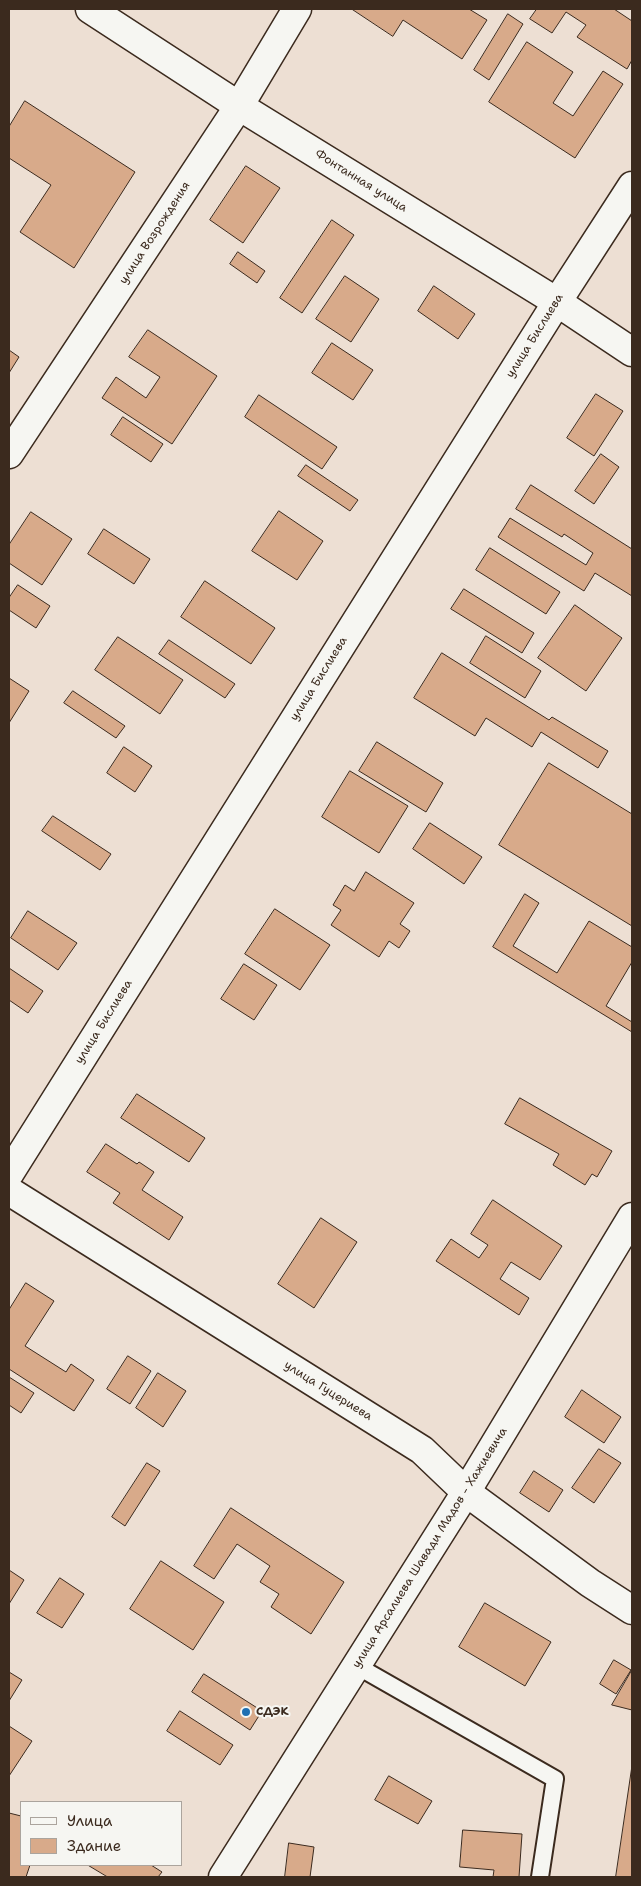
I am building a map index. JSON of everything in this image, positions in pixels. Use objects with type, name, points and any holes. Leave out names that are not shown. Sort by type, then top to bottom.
[{"type":"street","name":"Фонтанная улица","points":[[90,9],[239,106],[556,302],[632,352]]},
{"type":"street","name":"улица Возрождения","points":[[9,454],[239,106],[297,9]]},
{"type":"street","name":"улица Бислиева","points":[[9,1174],[556,302],[632,186]]},
{"type":"street","name":"улица Гуцериева","points":[[9,1191],[422,1450],[466,1492],[590,1583],[632,1610]]},
{"type":"street","name":"улица Арсалиева Шавади Мадов - Хажиевича","points":[[223,1877],[466,1492],[632,1216]]},
{"type":"lane","points":[[357,1666],[555,1779],[540,1877]]},
{"type":"building","points":[[352,9],[469,9],[487,20],[462,59],[403,20],[393,36]]},
{"type":"building","points":[[537,9],[614,9],[632,21],[632,60],[627,69],[577,37],[586,25],[566,12],[552,33],[530,19]]},
{"type":"building","points":[[508,14],[523,24],[489,80],[474,70]]},
{"type":"building","points":[[527,42],[573,72],[553,103],[573,116],[603,71],[623,84],[575,158],[489,102]]},
{"type":"building","points":[[25,101],[135,172],[74,268],[20,232],[51,185],[9,158],[9,127]]},
{"type":"building","points":[[246,166],[280,188],[243,243],[210,220]]},
{"type":"building","points":[[332,220],[354,235],[302,313],[280,298]]},
{"type":"building","points":[[238,252],[265,271],[257,283],[230,264]]},
{"type":"building","points":[[345,276],[379,299],[351,342],[316,319]]},
{"type":"building","points":[[434,286],[475,314],[458,339],[418,311]]},
{"type":"building","points":[[148,330],[217,376],[172,444],[102,398],[116,377],[146,398],[160,377],[129,357]]},
{"type":"building","points":[[332,343],[373,370],[353,400],[312,373]]},
{"type":"building","points":[[9,350],[19,357],[9,373]]},
{"type":"building","points":[[596,394],[623,411],[594,456],[567,438]]},
{"type":"building","points":[[259,395],[337,447],[322,469],[245,417]]},
{"type":"building","points":[[123,417],[163,444],[151,462],[111,435]]},
{"type":"building","points":[[601,454],[619,467],[594,504],[575,491]]},
{"type":"building","points":[[306,465],[358,500],[350,511],[298,476]]},
{"type":"building","points":[[531,485],[632,549],[632,596],[595,573],[584,591],[498,537],[510,518],[586,565],[593,553],[564,534],[562,537],[516,509]]},
{"type":"building","points":[[279,511],[323,541],[297,580],[252,551]]},
{"type":"building","points":[[31,512],[72,539],[42,585],[9,563],[9,545]]},
{"type":"building","points":[[104,529],[150,559],[134,584],[88,554]]},
{"type":"building","points":[[490,548],[560,592],[546,614],[476,570]]},
{"type":"building","points":[[205,581],[275,628],[251,664],[181,617]]},
{"type":"building","points":[[18,585],[50,606],[36,628],[9,610],[9,598]]},
{"type":"building","points":[[464,589],[534,633],[522,653],[451,609]]},
{"type":"building","points":[[575,605],[622,638],[586,691],[538,658]]},
{"type":"building","points":[[486,636],[541,671],[525,698],[470,663]]},
{"type":"building","points":[[118,637],[183,680],[160,714],[95,670]]},
{"type":"building","points":[[169,640],[235,684],[225,698],[159,654]]},
{"type":"building","points":[[442,653],[549,720],[552,717],[608,751],[598,768],[541,732],[532,747],[486,718],[475,736],[414,698]]},
{"type":"building","points":[[9,678],[29,691],[9,723]]},
{"type":"building","points":[[73,691],[125,726],[116,738],[64,703]]},
{"type":"building","points":[[377,742],[443,783],[426,812],[359,771]]},
{"type":"building","points":[[124,747],[152,766],[135,792],[107,773]]},
{"type":"building","points":[[549,763],[632,814],[632,926],[499,845]]},
{"type":"building","points":[[350,771],[408,806],[379,853],[322,817]]},
{"type":"building","points":[[53,816],[111,854],[100,870],[42,831]]},
{"type":"building","points":[[430,823],[482,857],[464,884],[413,849]]},
{"type":"building","points":[[366,872],[414,903],[400,924],[410,931],[399,948],[389,941],[379,957],[331,925],[341,910],[333,905],[345,885],[354,891]]},
{"type":"building","points":[[525,894],[539,903],[513,946],[557,973],[589,921],[632,947],[632,962],[606,1006],[632,1022],[632,1032],[493,947]]},
{"type":"building","points":[[275,909],[330,945],[300,990],[245,954]]},
{"type":"building","points":[[28,911],[77,943],[58,970],[11,938]]},
{"type":"building","points":[[244,964],[277,985],[254,1020],[221,999]]},
{"type":"building","points":[[9,968],[43,991],[28,1013],[9,1000]]},
{"type":"building","points":[[137,1094],[205,1138],[189,1162],[121,1118]]},
{"type":"building","points":[[520,1098],[612,1151],[597,1177],[592,1174],[585,1185],[553,1165],[559,1154],[505,1124]]},
{"type":"building","points":[[106,1144],[137,1164],[139,1162],[154,1172],[142,1190],[183,1217],[169,1240],[113,1203],[120,1193],[87,1172]]},
{"type":"building","points":[[493,1200],[562,1246],[540,1280],[511,1262],[500,1279],[529,1298],[519,1315],[436,1261],[451,1239],[479,1258],[488,1245],[471,1234]]},
{"type":"building","points":[[321,1218],[357,1242],[314,1308],[278,1284]]},
{"type":"building","points":[[26,1283],[54,1301],[25,1346],[66,1372],[71,1364],[94,1380],[74,1411],[9,1369],[9,1310]]},
{"type":"building","points":[[128,1356],[151,1371],[130,1404],[107,1389]]},
{"type":"building","points":[[158,1373],[186,1391],[163,1427],[136,1408]]},
{"type":"building","points":[[9,1377],[34,1393],[21,1413],[9,1405]]},
{"type":"building","points":[[582,1390],[621,1417],[604,1443],[565,1417]]},
{"type":"building","points":[[599,1449],[621,1463],[594,1503],[572,1488]]},
{"type":"building","points":[[147,1463],[160,1471],[125,1526],[112,1517]]},
{"type":"building","points":[[534,1471],[563,1490],[549,1512],[520,1493]]},
{"type":"building","points":[[231,1508],[344,1582],[311,1634],[271,1607],[279,1594],[260,1582],[270,1566],[237,1544],[214,1579],[194,1566]]},
{"type":"building","points":[[161,1561],[224,1602],[193,1650],[130,1609]]},
{"type":"building","points":[[9,1570],[24,1580],[9,1604]]},
{"type":"building","points":[[60,1578],[84,1594],[62,1628],[37,1613]]},
{"type":"building","points":[[485,1603],[551,1642],[525,1686],[459,1647]]},
{"type":"building","points":[[614,1660],[631,1670],[616,1694],[600,1684]]},
{"type":"building","points":[[632,1670],[632,1710],[612,1705]]},
{"type":"building","points":[[9,1672],[22,1680],[9,1701]]},
{"type":"building","points":[[204,1674],[262,1711],[250,1730],[192,1692]]},
{"type":"building","points":[[180,1711],[233,1745],[220,1765],[167,1731]]},
{"type":"building","points":[[9,1726],[32,1741],[9,1776]]},
{"type":"building","points":[[632,1766],[632,1877],[616,1877]]},
{"type":"building","points":[[389,1776],[432,1801],[418,1824],[375,1800]]},
{"type":"building","points":[[9,1813],[20,1816],[20,1866],[30,1866],[26,1877],[9,1877]]},
{"type":"building","points":[[463,1830],[522,1834],[519,1877],[493,1877],[494,1870],[460,1867]]},
{"type":"building","points":[[289,1843],[314,1847],[310,1877],[285,1877]]},
{"type":"building","points":[[90,1866],[153,1866],[162,1872],[158,1877],[108,1877]]},
{"type":"place","name":"СДЭК","points":[[246,1712]]}]
